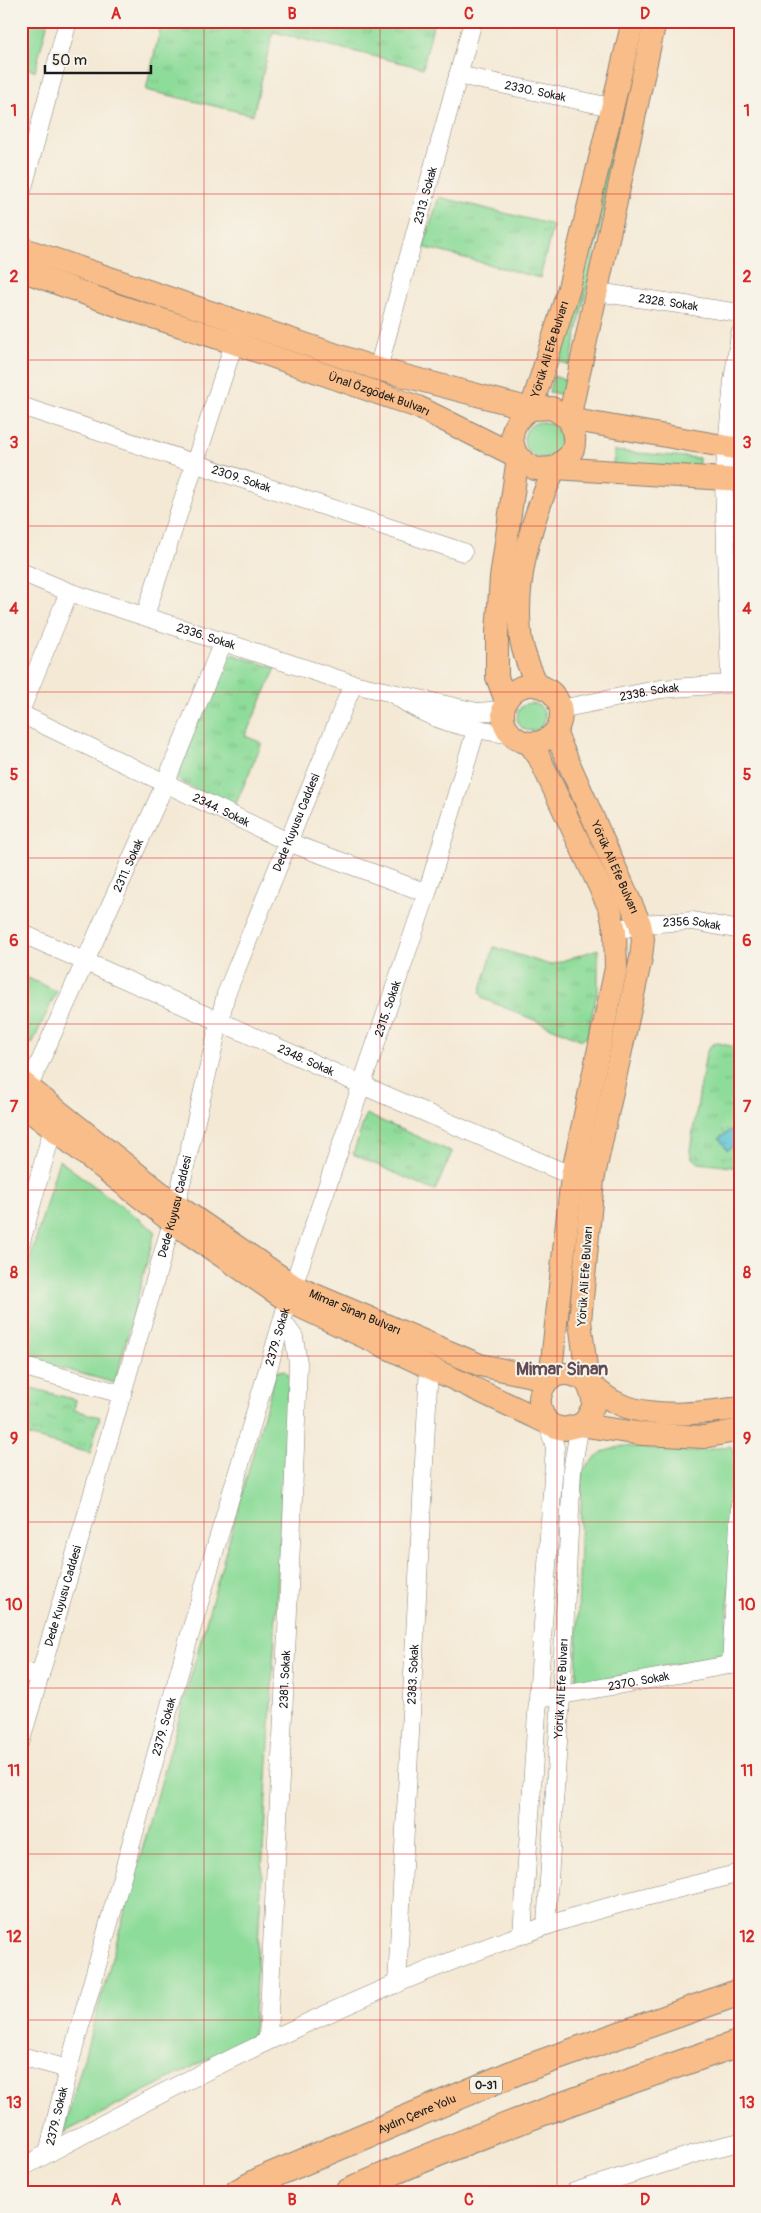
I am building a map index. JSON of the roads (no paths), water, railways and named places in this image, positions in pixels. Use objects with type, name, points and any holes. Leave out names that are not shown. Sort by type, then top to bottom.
[{"type":"highway","name":"Aydın Çevre Yolu","points":[[238,2192],[264,2179],[521,2070],[740,1992]]},
{"type":"highway","points":[[348,2192],[406,2165],[607,2088],[740,2043]]},
{"type":"main road","name":"Yörük Ali Efe Bulvarı","points":[[505,705],[497,677],[497,632],[501,578],[518,457],[513,449],[513,430],[523,414],[531,409],[569,288],[633,21]]},
{"type":"main road","points":[[538,686],[520,688],[505,705],[506,728],[520,739],[539,742],[554,732],[559,723],[560,709],[554,696],[538,686],[531,671],[520,634],[519,612],[527,550],[534,516],[555,468],[570,456],[574,447],[575,437],[569,419],[655,21]]},
{"type":"main road","name":"Ünal Özgödek Bulvarı","points":[[21,248],[418,407],[518,457],[535,469],[555,468],[732,480]]},
{"type":"main road","name":"Ünal Özgödek Bulvarı","points":[[21,270],[119,306],[237,333],[531,409],[541,407],[552,408],[569,419],[733,449]]},
{"type":"main road","name":"Yörük Ali Efe Bulvarı","points":[[554,732],[640,924],[643,939],[641,958],[583,1178],[580,1321],[588,1384],[593,1398],[593,1407],[586,1420],[580,1425]]},
{"type":"main road","name":"Yörük Ali Efe Bulvarı","points":[[520,739],[539,757],[610,909],[615,931],[616,968],[583,1178],[550,1380],[544,1385],[539,1401],[540,1409],[547,1421]]},
{"type":"main road","name":"Mimar Sinan Bulvarı","points":[[24,1090],[56,1118],[288,1303],[564,1429],[580,1425],[643,1434],[704,1437],[740,1430]]},
{"type":"main road","name":"Mimar Sinan Bulvarı","points":[[288,1303],[480,1365],[550,1380],[564,1374],[571,1375],[616,1403],[651,1412],[691,1414],[740,1408]]},
{"type":"street","points":[[21,195],[68,21]]},
{"type":"street","name":"2313. Sokak","points":[[378,369],[473,21]]},
{"type":"street","name":"2330. Sokak","points":[[458,75],[611,107]]},
{"type":"street","name":"2328. Sokak","points":[[597,292],[740,313]]},
{"type":"street","points":[[144,616],[237,333]]},
{"type":"street","points":[[735,683],[732,480],[740,334]]},
{"type":"street","name":"2309. Sokak","points":[[21,406],[463,552]]},
{"type":"street","name":"2336. Sokak","points":[[21,572],[69,592],[353,684],[394,695],[421,698],[477,712],[505,705]]},
{"type":"street","points":[[21,709],[69,592]]},
{"type":"street","name":"2311. Sokak","points":[[24,1090],[86,963],[165,784],[224,642]]},
{"type":"street","name":"2338. Sokak","points":[[560,709],[661,689],[735,683]]},
{"type":"street","name":"Dede Kuyusu Caddesi","points":[[21,1740],[28,1694],[40,1676],[174,1213],[226,994],[353,684]]},
{"type":"street","name":"2336. Sokak","points":[[394,695],[419,712],[476,730],[520,739]]},
{"type":"street","name":"2344. Sokak","points":[[21,714],[288,842],[427,893]]},
{"type":"street","name":"2315. Sokak","points":[[288,1303],[427,893],[476,730]]},
{"type":"street","name":"2356 Sokak","points":[[615,931],[640,924],[693,921],[740,930]]},
{"type":"street","name":"2348. Sokak","points":[[21,933],[220,1020],[362,1085],[583,1178]]},
{"type":"street","points":[[21,1242],[56,1118]]},
{"type":"street","name":"2381. Sokak","points":[[268,2040],[292,1538],[298,1363],[288,1303]]},
{"type":"street","name":"2379. Sokak","points":[[48,2153],[68,2069],[188,1641],[288,1303]]},
{"type":"street","points":[[21,1366],[122,1394]]},
{"type":"street","name":"2383. Sokak","points":[[397,1984],[429,1366]]},
{"type":"street","name":"Yörük Ali Efe Bulvarı","points":[[522,1935],[555,1447],[547,1421]]},
{"type":"street","name":"Yörük Ali Efe Bulvarı","points":[[546,1926],[561,1696],[572,1470],[580,1425]]},
{"type":"street","points":[[735,1664],[740,1505]]},
{"type":"street","name":"2370. Sokak","points":[[538,1699],[735,1664]]},
{"type":"street","points":[[21,1671],[40,1676]]},
{"type":"street","points":[[21,2168],[268,2040],[397,1984],[546,1926],[740,1873]]},
{"type":"street","points":[[21,2056],[68,2069]]},
{"type":"street","points":[[574,2192],[707,2150],[740,2142]]},
{"type":"water","points":[[740,1125],[740,1142],[727,1150],[719,1138]]},
{"type":"district","name":"Mimar Sinan","points":[[562,1369]]}]
